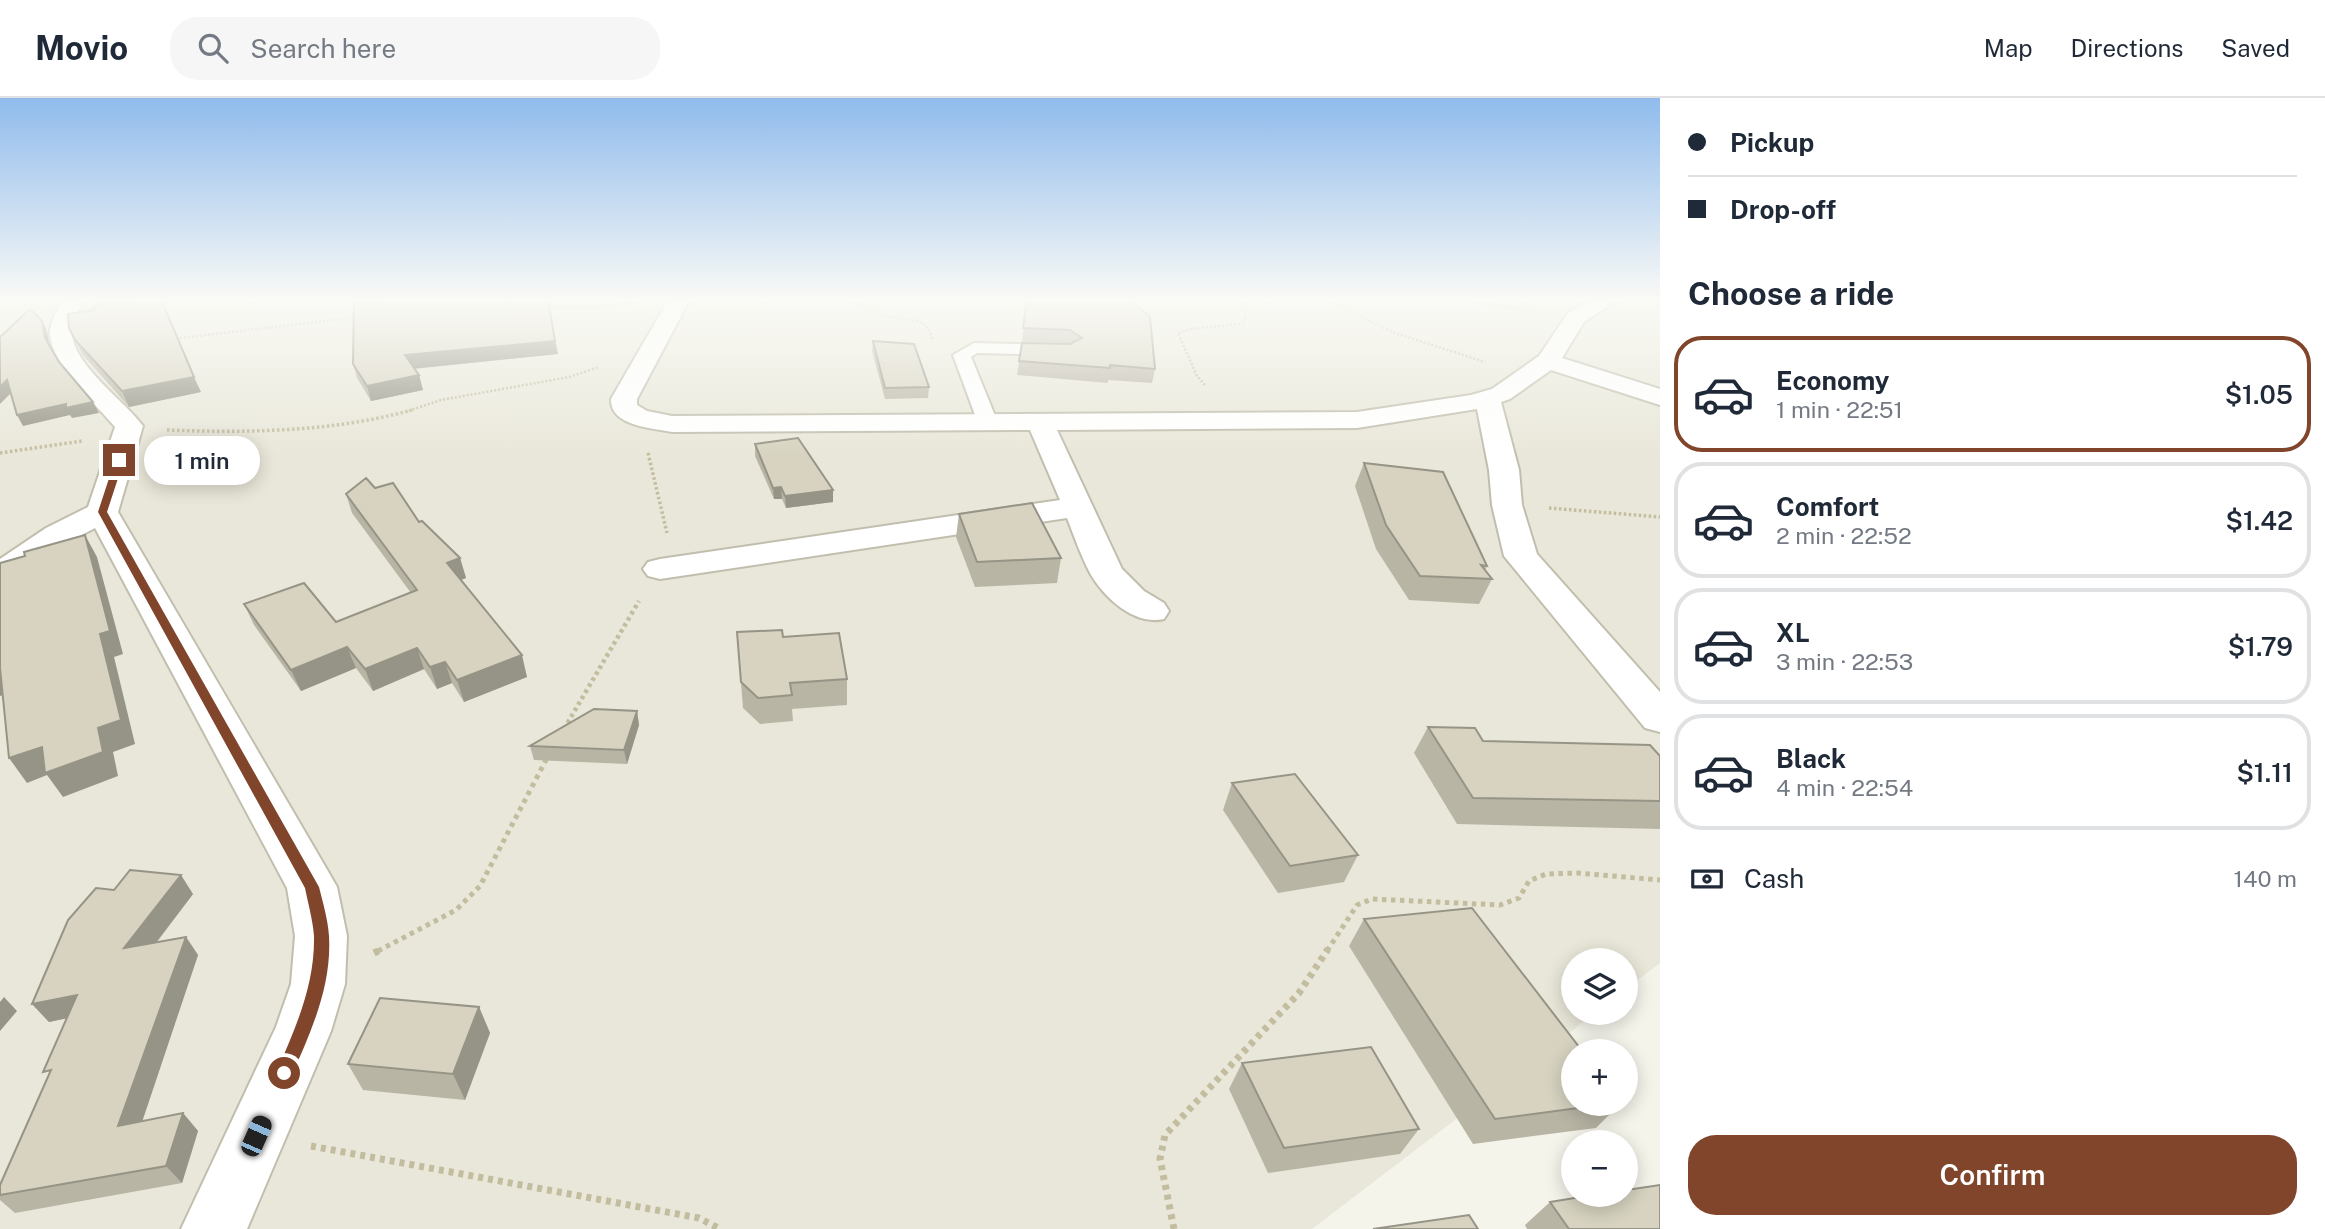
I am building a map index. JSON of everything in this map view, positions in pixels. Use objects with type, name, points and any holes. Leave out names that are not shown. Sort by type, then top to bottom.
[{"type":"street","points":[[0,575],[57,535],[102,512],[129,431],[129,426],[66,352]]},
{"type":"street","points":[[651,352],[624,399],[624,409],[639,417],[672,424],[1041,424],[1357,420],[1501,394],[1539,368],[1551,352]]},
{"type":"street","points":[[1539,368],[1660,397]]},
{"type":"street","points":[[1487,398],[1504,470],[1507,505],[1521,556],[1660,718]]},
{"type":"street","points":[[1041,424],[1107,573],[1151,611]]},
{"type":"street","points":[[660,569],[1077,507]]},
{"type":"street","points":[[102,512],[312,887],[321,936],[318,984],[303,1031],[214,1229]]},
{"type":"lane","points":[[968,352],[962,355],[988,423]]},
{"type":"path","points":[[949,352],[962,355]]},
{"type":"path","points":[[1186,352],[1197,376],[1204,384],[1254,420]]},
{"type":"path","points":[[1464,352],[1539,368]]},
{"type":"path","points":[[0,453],[129,431],[214,432],[356,421],[421,408],[440,400],[569,377],[605,365],[645,362]]},
{"type":"path","points":[[561,735],[660,569],[668,536],[639,417]]},
{"type":"path","points":[[1507,505],[1660,517]]},
{"type":"path","points":[[318,984],[456,909],[467,900],[489,870],[554,747]]},
{"type":"path","points":[[1174,1229],[1160,1159],[1165,1135],[1299,993],[1357,905],[1371,899],[1500,905],[1519,898],[1528,882],[1537,876],[1563,874],[1660,880]]},
{"type":"path","points":[[256,1136],[699,1218],[720,1229]]},
{"type":"shaded area","points":[[0,352],[1660,352],[1660,963],[1638,980],[1638,948],[1561,948],[1561,1025],[1579,1025],[1312,1229],[0,1229]]},
{"type":"building","points":[[0,352],[53,352],[93,402],[66,408],[66,404],[17,415],[7,380],[0,387]]},
{"type":"building","points":[[86,352],[183,352],[194,377],[122,391]]},
{"type":"building","points":[[353,352],[440,352],[405,355],[419,375],[367,386],[353,364]]},
{"type":"building","points":[[876,352],[917,352],[929,387],[885,388]]},
{"type":"building","points":[[1021,352],[1153,352],[1155,369],[1110,365],[1110,368],[1019,361]]},
{"type":"building","points":[[798,438],[833,490],[785,496],[781,487],[773,488],[755,444]]},
{"type":"building","points":[[1364,463],[1443,472],[1487,566],[1481,565],[1492,579],[1420,576],[1386,525]]},
{"type":"building","points":[[366,478],[375,488],[393,483],[419,522],[422,521],[460,558],[447,563],[522,655],[457,680],[445,662],[430,667],[417,648],[365,669],[347,647],[291,670],[244,604],[304,583],[336,622],[417,590],[346,494]]},
{"type":"building","points":[[1032,503],[1061,558],[977,562],[959,514]]},
{"type":"building","points":[[85,535],[110,631],[100,634],[121,720],[98,728],[103,752],[45,773],[42,747],[9,758],[0,668],[0,563],[25,556],[24,552]]},
{"type":"building","points":[[782,630],[783,637],[839,633],[847,679],[790,683],[792,695],[758,698],[741,682],[737,632]]},
{"type":"building","points":[[594,709],[637,711],[624,750],[530,746]]},
{"type":"building","points":[[1428,727],[1475,728],[1483,741],[1650,745],[1660,756],[1660,801],[1473,798]]},
{"type":"building","points":[[1295,774],[1358,855],[1290,866],[1232,783]]},
{"type":"building","points":[[130,870],[181,875],[124,948],[186,937],[118,1126],[183,1113],[166,1166],[0,1195],[0,1185],[51,1070],[43,1072],[77,995],[32,1004],[68,920],[96,888],[114,890]]},
{"type":"building","points":[[1472,908],[1573,1039],[1561,1039],[1561,1110],[1495,1119],[1364,919]]},
{"type":"building","points":[[380,998],[479,1007],[453,1074],[348,1064]]},
{"type":"building","points":[[1371,1047],[1419,1129],[1284,1148],[1242,1063]]},
{"type":"building","points":[[1660,1185],[1660,1229],[1569,1229],[1550,1202],[1561,1200],[1561,1207],[1638,1207],[1638,1188]]},
{"type":"building","points":[[1469,1215],[1478,1229],[1373,1229]]},
{"type":"route","points":[[119,460],[102,512],[312,887],[321,936],[318,984],[303,1031],[284,1073]]}]
